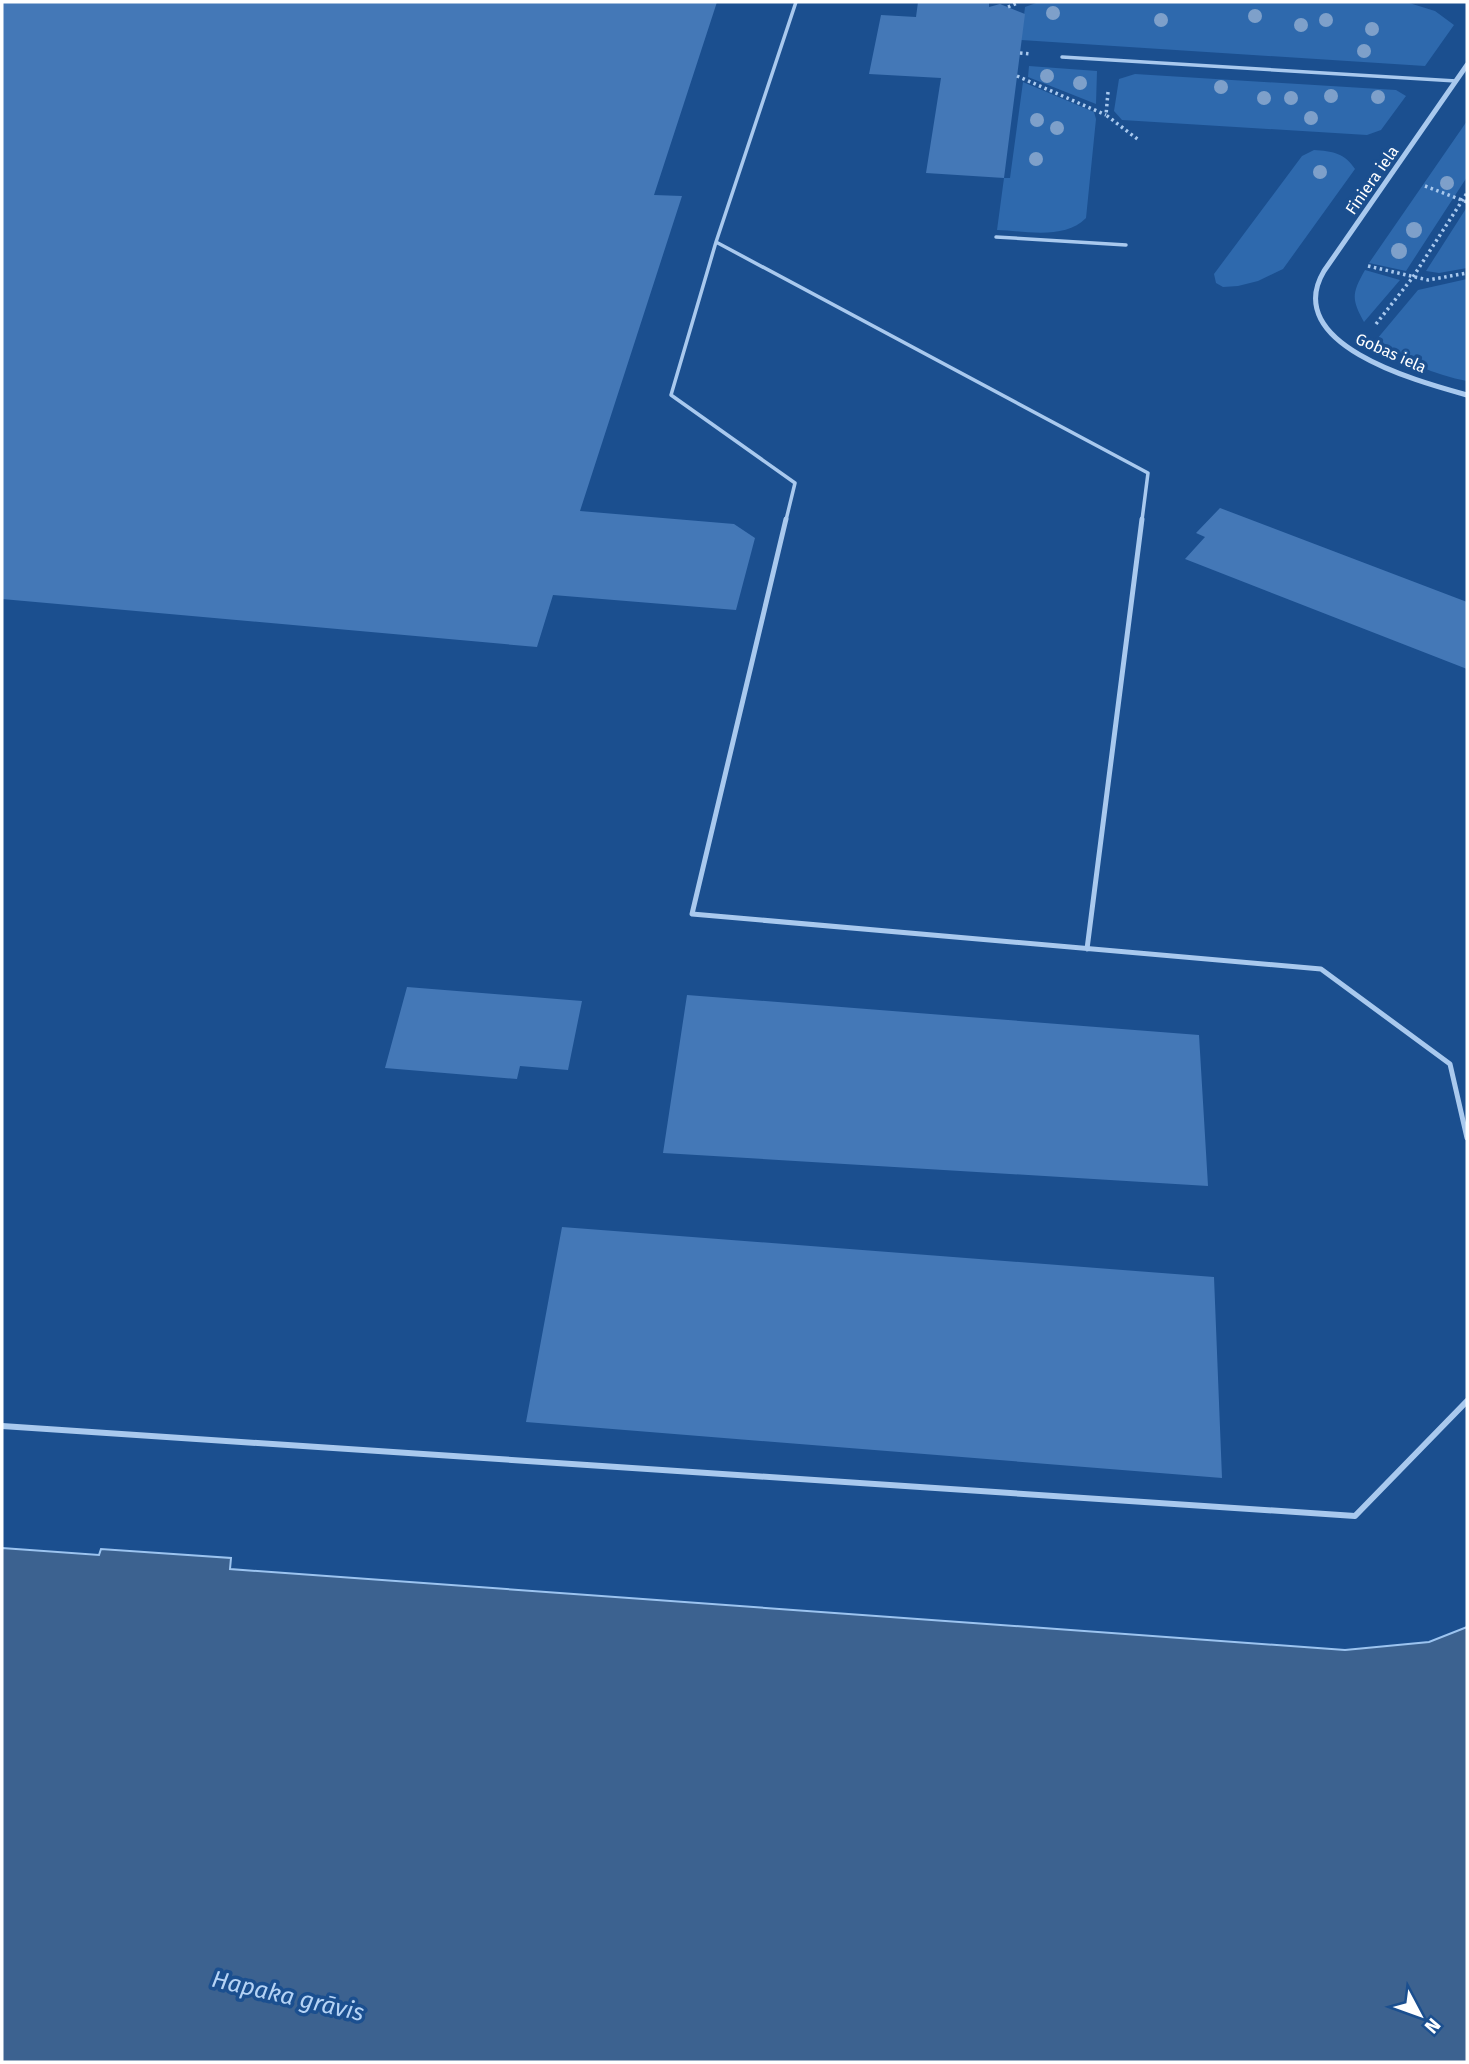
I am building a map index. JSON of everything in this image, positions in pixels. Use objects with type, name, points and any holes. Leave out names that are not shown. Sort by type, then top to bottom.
[{"type":"street","name":"Finiera iela","points":[[1317,316],[1317,285],[1333,257],[1467,65]]},
{"type":"street","name":"Gobas iela","points":[[1317,316],[1333,338],[1354,353],[1397,373],[1467,395]]},
{"type":"lane","points":[[796,2],[716,242],[671,395],[795,483],[692,914],[1321,969],[1450,1064],[1467,1138]]},
{"type":"lane","points":[[1062,57],[1456,81]]},
{"type":"lane","points":[[996,237],[1126,245]]},
{"type":"lane","points":[[716,242],[1148,473],[1087,949]]},
{"type":"lane","points":[[2,1426],[1355,1516],[1467,1401]]},
{"type":"path","points":[[1008,7],[1018,2]]},
{"type":"path","points":[[1106,115],[1112,60]]},
{"type":"path","points":[[1017,76],[1106,115],[1140,141]]},
{"type":"path","points":[[1391,174],[1465,201]]},
{"type":"path","points":[[1354,353],[1413,277],[1465,201],[1467,193]]},
{"type":"path","points":[[1333,257],[1429,280],[1467,273]]},
{"type":"shaded area","points":[[1039,2],[1406,2],[1435,11],[1454,25],[1425,66],[1021,40],[1025,7]]},
{"type":"shaded area","points":[[1029,66],[1097,71],[1096,104],[1028,77]]},
{"type":"shaded area","points":[[1135,74],[1396,90],[1406,96],[1381,130],[1367,135],[1122,120],[1114,111],[1119,79]]},
{"type":"shaded area","points":[[1023,82],[1094,112],[1096,119],[1086,218],[1077,225],[1056,232],[997,230],[1004,178],[1010,178]]},
{"type":"shaded area","points":[[1467,121],[1467,177],[1406,271],[1369,263]]},
{"type":"shaded area","points":[[1314,150],[1338,154],[1347,159],[1355,169],[1283,269],[1258,281],[1238,286],[1223,287],[1216,283],[1214,274],[1302,156]]},
{"type":"shaded area","points":[[1467,207],[1467,268],[1439,273],[1426,271]]},
{"type":"shaded area","points":[[1365,270],[1400,280],[1364,322],[1355,296]]},
{"type":"shaded area","points":[[1467,279],[1467,381],[1419,366],[1396,354],[1377,339],[1418,290]]},
{"type":"water","name":"Hapaka grāvis","points":[[2,1548],[99,1555],[101,1549],[231,1558],[230,1569],[1345,1650],[1429,1642],[1467,1627],[1467,2062],[2,2062]]},
{"type":"building","points":[[2,2],[717,2],[654,195],[682,196],[580,511],[734,524],[755,538],[736,610],[553,595],[537,647],[2,599]]},
{"type":"building","points":[[918,2],[989,2],[989,7],[1000,4],[1025,14],[1004,178],[926,173],[941,78],[869,74],[881,15],[916,17]]},
{"type":"building","points":[[1220,508],[1467,602],[1467,669],[1185,559],[1205,537],[1196,533]]},
{"type":"building","points":[[407,987],[582,1001],[568,1070],[520,1066],[517,1079],[385,1068]]},
{"type":"building","points":[[687,995],[1199,1035],[1208,1186],[663,1153]]},
{"type":"building","points":[[562,1227],[1214,1277],[1222,1478],[526,1422]]}]
